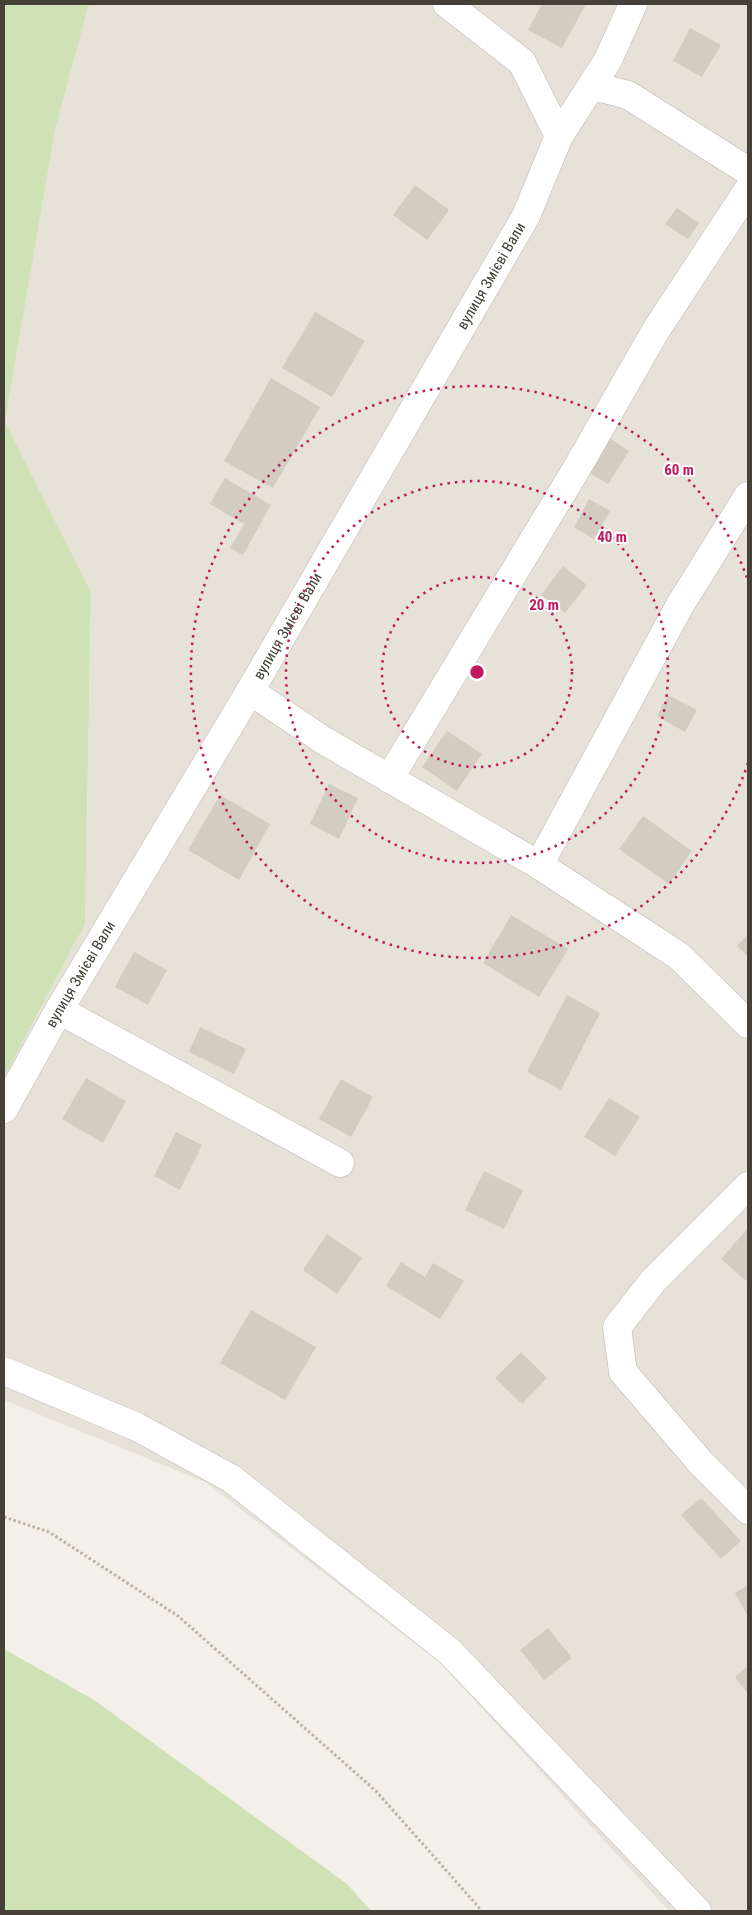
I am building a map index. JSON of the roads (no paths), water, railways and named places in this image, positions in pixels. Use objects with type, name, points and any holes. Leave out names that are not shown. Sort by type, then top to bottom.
[{"type":"street","points":[[447,4],[522,62],[559,136]]},
{"type":"street","name":"вулиця Змієві Вали","points":[[4,1109],[59,1010],[250,691],[526,216],[559,136],[608,60],[633,4]]},
{"type":"street","points":[[593,86],[628,95],[748,171]]},
{"type":"street","points":[[389,779],[577,468],[656,330],[748,190]]},
{"type":"street","points":[[539,865],[680,606],[748,496]]},
{"type":"street","points":[[250,691],[323,740],[539,865],[679,956],[748,1024]]},
{"type":"street","points":[[59,1010],[340,1163]]},
{"type":"street","points":[[748,1186],[654,1280],[617,1327],[623,1372],[701,1463],[748,1510]]},
{"type":"street","points":[[4,1371],[137,1427],[232,1478],[450,1652],[697,1911]]}]
